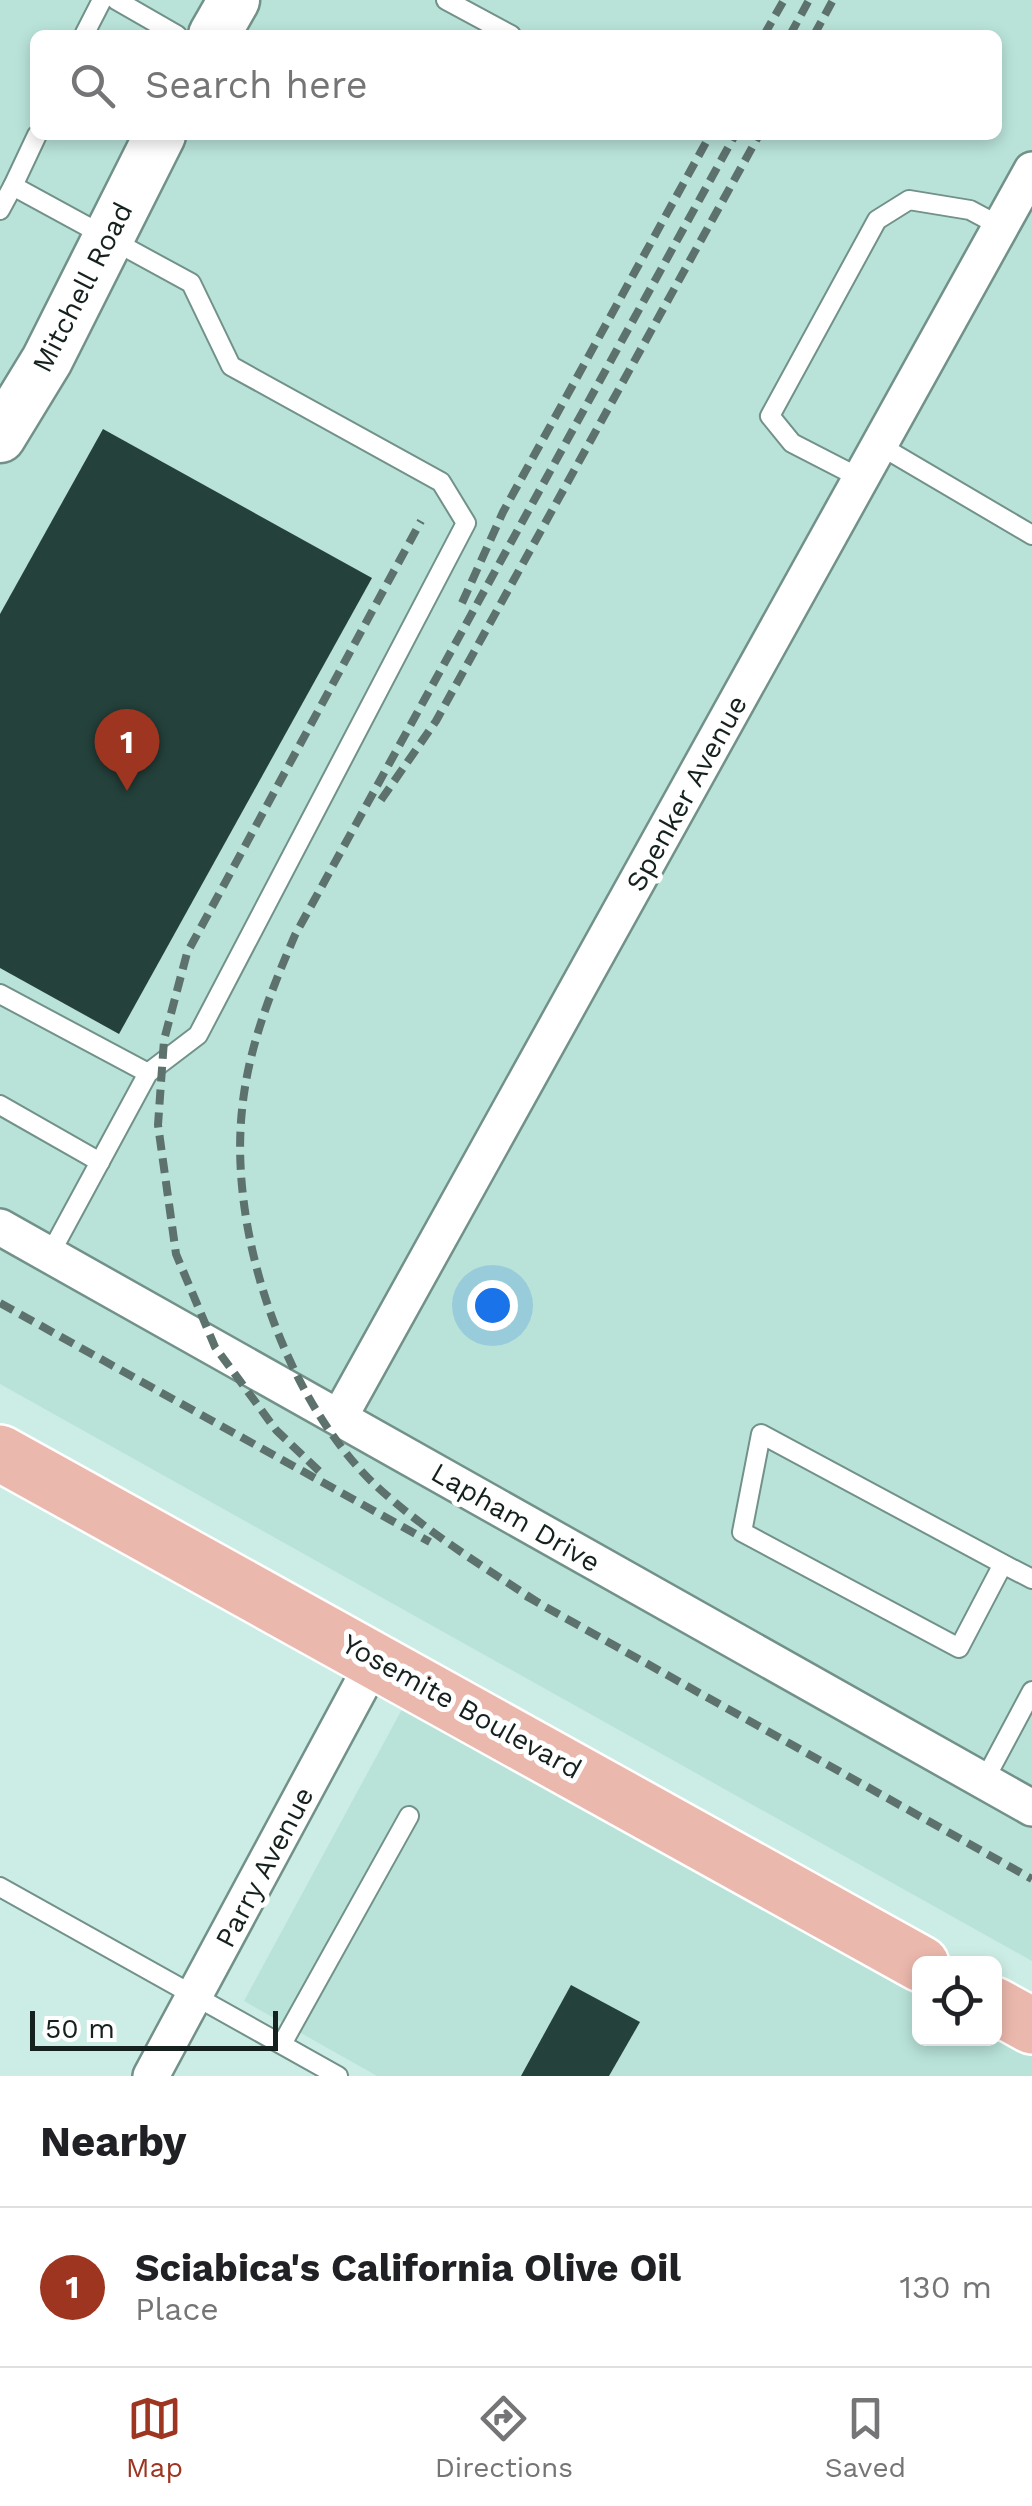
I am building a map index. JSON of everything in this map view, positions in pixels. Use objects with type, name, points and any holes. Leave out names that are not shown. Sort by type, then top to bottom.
[{"type":"main road","points":[[217,30],[234,0]]},
{"type":"main road","name":"Mitchell Road","points":[[0,437],[47,360],[157,140]]},
{"type":"main road","name":"Yosemite Boulevard","points":[[0,1452],[912,1959]]},
{"type":"main road","points":[[1002,2009],[1032,2026]]},
{"type":"street","name":"Spenker Avenue","points":[[340,1416],[1032,170]]},
{"type":"street","name":"Lapham Drive","points":[[0,1227],[1032,1808]]},
{"type":"street","name":"Parry Avenue","points":[[151,2076],[376,1658]]},
{"type":"lane","points":[[87,30],[102,0]]},
{"type":"lane","points":[[116,0],[168,30]]},
{"type":"lane","points":[[446,0],[502,30]]},
{"type":"lane","points":[[0,210],[35,140]]},
{"type":"lane","points":[[13,186],[191,283],[231,366],[442,482],[466,523],[198,1035],[148,1073],[50,1254]]},
{"type":"lane","points":[[860,478],[792,443],[770,416],[868,236],[878,220],[908,200],[970,210],[1000,226]]},
{"type":"lane","points":[[879,445],[1032,535]]},
{"type":"lane","points":[[0,994],[148,1073]]},
{"type":"lane","points":[[0,1104],[100,1162]]},
{"type":"lane","points":[[1003,1564],[959,1648],[942,1640],[742,1532],[761,1434],[1032,1579]]},
{"type":"lane","points":[[984,1781],[1032,1692]]},
{"type":"lane","points":[[282,2044],[408,1816]]},
{"type":"lane","points":[[0,1886],[338,2076]]},
{"type":"shaded area","points":[[0,0],[1032,0],[1032,1961],[0,1384]]},
{"type":"shaded area","points":[[407,1700],[912,1984],[912,2046],[1002,2046],[1002,2034],[1032,2051],[1032,2076],[377,2076],[244,2001]]},
{"type":"building","points":[[103,429],[372,578],[119,1034],[0,968],[0,614]]},
{"type":"building","points":[[571,1985],[640,2022],[609,2076],[521,2076]]},
{"type":"railway","points":[[767,30],[784,0]]},
{"type":"railway","points":[[793,30],[809,0]]},
{"type":"railway","points":[[817,30],[833,0]]},
{"type":"railway","points":[[462,603],[503,512],[707,140]]},
{"type":"railway","points":[[539,1603],[391,1499],[341,1446],[313,1404],[269,1309],[254,1258],[240,1157],[245,1087],[262,1020],[295,935],[732,140]]},
{"type":"railway","points":[[381,800],[436,721],[756,140]]},
{"type":"railway","points":[[319,1471],[276,1430],[215,1347],[176,1254],[158,1125],[164,1040],[187,953],[421,521]]},
{"type":"railway","points":[[0,1303],[430,1542]]},
{"type":"railway","points":[[526,1596],[1032,1879]]},
{"type":"place","name":"Sciabica's California Olive Oil","points":[[127,791]]}]
